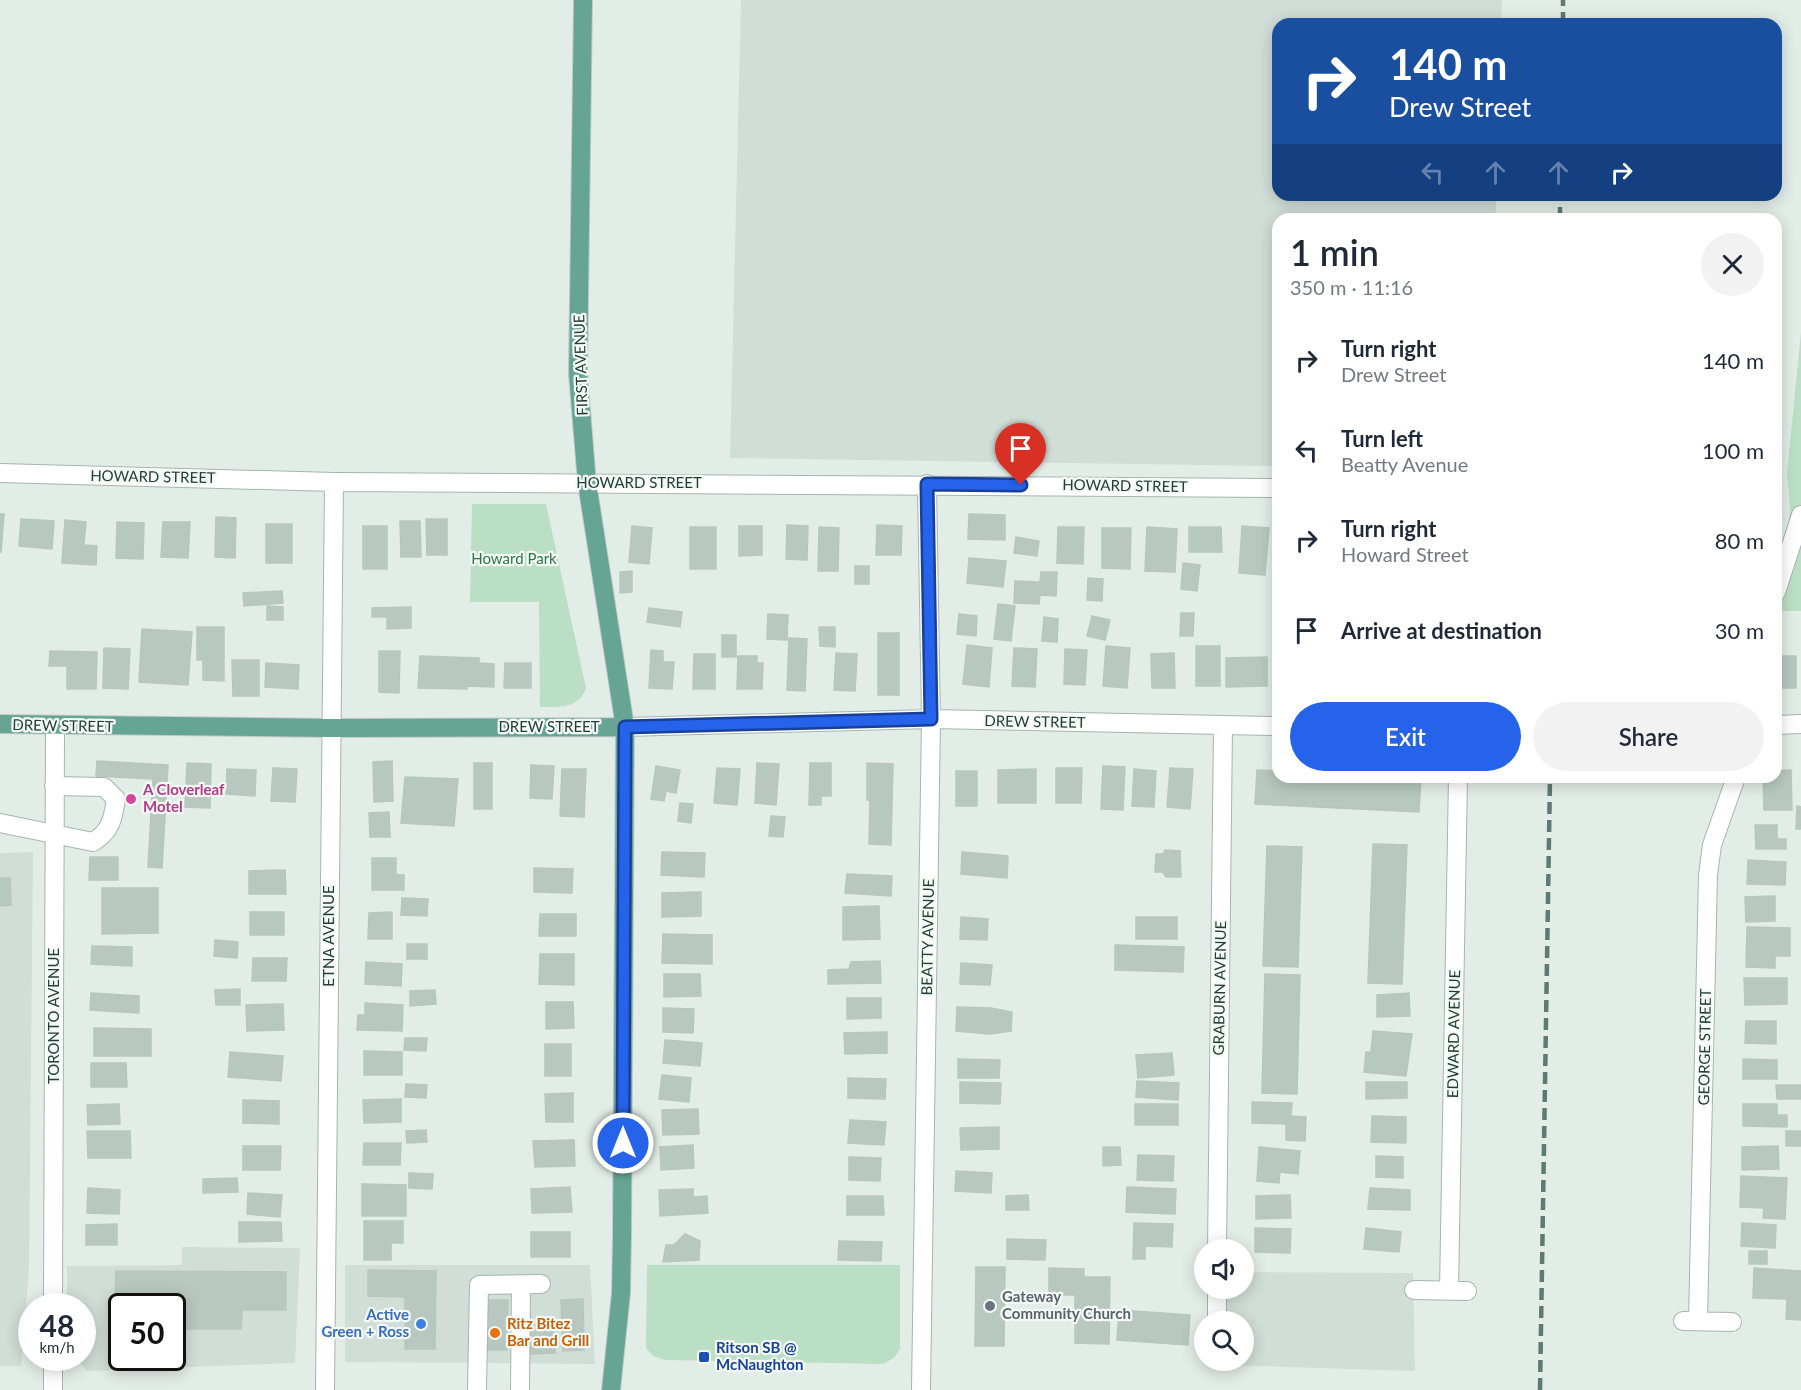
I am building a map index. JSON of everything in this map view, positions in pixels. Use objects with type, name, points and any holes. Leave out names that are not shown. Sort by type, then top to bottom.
[{"type":"main road","name":"FIRST AVENUE","points":[[584,0],[578,374],[587,483],[625,727],[622,1259],[616,1352],[610,1390]]},
{"type":"main road","name":"DREW STREET","points":[[0,724],[330,728],[625,727]]},
{"type":"street","name":"HOWARD STREET","points":[[0,473],[334,482],[1272,488]]},
{"type":"street","name":"ETNA AVENUE","points":[[325,1390],[334,482]]},
{"type":"street","name":"BEATTY AVENUE","points":[[921,1390],[931,719],[927,484]]},
{"type":"street","points":[[1782,574],[1801,515]]},
{"type":"street","name":"DREW STREET","points":[[625,727],[931,719],[1272,726]]},
{"type":"street","points":[[1782,725],[1801,724]]},
{"type":"street","name":"TORONTO AVENUE","points":[[53,1293],[55,726]]},
{"type":"street","name":"GRABURN AVENUE","points":[[1217,1239],[1223,726]]},
{"type":"street","name":"EDWARD AVENUE","points":[[1414,1290],[1458,1291],[1458,783]]},
{"type":"street","name":"GEORGE STREET","points":[[1732,1322],[1691,1321],[1708,875],[1712,845],[1734,783]]},
{"type":"street","points":[[0,823],[93,842],[104,835],[113,822],[116,799],[104,787],[54,786]]},
{"type":"street","points":[[477,1390],[478,1285],[541,1284]]},
{"type":"street","points":[[520,1390],[521,1285]]},
{"type":"street","points":[[53,1371],[53,1390]]},
{"type":"shaded area","points":[[741,0],[1502,0],[1501,18],[1272,18],[1272,201],[1496,201],[1496,213],[1272,213],[1272,466],[730,458]]},
{"type":"shaded area","points":[[33,852],[29,1269],[27,1293],[18,1293],[18,1366],[0,1366],[0,853]]},
{"type":"shaded area","points":[[182,1247],[300,1248],[295,1363],[186,1367],[186,1293],[108,1293],[108,1370],[96,1371],[96,1293],[67,1293],[67,1266],[182,1265]]},
{"type":"shaded area","points":[[345,1265],[590,1265],[595,1364],[345,1362]]},
{"type":"shaded area","points":[[1254,1272],[1413,1273],[1415,1371],[1254,1366],[1254,1311],[1226,1311],[1225,1299],[1254,1299]]},
{"type":"green space","points":[[1801,332],[1801,611],[1782,611],[1782,546],[1788,531],[1790,506],[1787,473]]},
{"type":"green space","name":"Howard Park","points":[[472,504],[546,504],[586,688],[583,695],[573,703],[561,707],[540,707],[539,602],[470,602]]},
{"type":"green space","points":[[647,1265],[900,1265],[900,1349],[894,1358],[883,1364],[665,1360],[653,1356],[646,1348]]},
{"type":"building","points":[[0,514],[4,514],[1,552],[0,552]]},
{"type":"building","points":[[969,514],[1005,515],[1005,540],[968,539]]},
{"type":"building","points":[[216,517],[236,518],[235,558],[215,557]]},
{"type":"building","points":[[21,519],[54,521],[52,549],[19,546]]},
{"type":"building","points":[[426,519],[447,519],[447,555],[427,555]]},
{"type":"building","points":[[65,520],[86,522],[84,545],[97,546],[96,565],[62,563]]},
{"type":"building","points":[[400,521],[420,521],[421,557],[401,557]]},
{"type":"building","points":[[117,522],[144,523],[143,559],[116,558]]},
{"type":"building","points":[[163,522],[190,522],[188,558],[161,557]]},
{"type":"building","points":[[266,524],[292,524],[292,563],[266,563]]},
{"type":"building","points":[[787,525],[808,526],[807,560],[786,559]]},
{"type":"building","points":[[877,525],[902,526],[901,555],[876,555]]},
{"type":"building","points":[[363,526],[387,526],[387,569],[363,569]]},
{"type":"building","points":[[632,526],[652,528],[649,564],[629,562]]},
{"type":"building","points":[[739,526],[762,526],[762,555],[739,556]]},
{"type":"building","points":[[1242,526],[1269,528],[1265,575],[1239,573]]},
{"type":"building","points":[[690,527],[716,527],[716,569],[690,569]]},
{"type":"building","points":[[819,527],[839,528],[838,571],[818,571]]},
{"type":"building","points":[[1058,527],[1084,527],[1083,564],[1057,563]]},
{"type":"building","points":[[1147,527],[1177,529],[1175,572],[1145,571]]},
{"type":"building","points":[[1189,527],[1221,527],[1222,552],[1189,552]]},
{"type":"building","points":[[1102,528],[1131,528],[1130,569],[1102,568]]},
{"type":"building","points":[[1016,537],[1039,541],[1037,556],[1014,553]]},
{"type":"building","points":[[969,558],[1006,561],[1003,587],[967,583]]},
{"type":"building","points":[[1183,563],[1200,565],[1197,591],[1181,589]]},
{"type":"building","points":[[855,566],[869,566],[869,584],[855,584]]},
{"type":"building","points":[[632,571],[632,592],[620,593],[620,572]]},
{"type":"building","points":[[1041,572],[1057,572],[1056,596],[1040,595],[1039,604],[1014,603],[1015,581],[1040,582]]},
{"type":"building","points":[[1088,578],[1103,579],[1102,601],[1087,600]]},
{"type":"building","points":[[282,591],[283,603],[244,606],[243,593]]},
{"type":"building","points":[[998,604],[1015,606],[1011,641],[994,639]]},
{"type":"building","points":[[267,606],[283,607],[283,620],[267,620]]},
{"type":"building","points":[[411,607],[411,628],[387,629],[387,617],[372,617],[372,608]]},
{"type":"building","points":[[649,608],[682,612],[680,627],[647,622]]},
{"type":"building","points":[[1181,613],[1194,613],[1193,636],[1180,636]]},
{"type":"building","points":[[768,614],[788,615],[787,640],[767,639]]},
{"type":"building","points":[[959,614],[977,616],[976,636],[957,634]]},
{"type":"building","points":[[1092,616],[1110,620],[1105,640],[1087,636]]},
{"type":"building","points":[[1044,617],[1058,619],[1057,642],[1042,641]]},
{"type":"building","points":[[197,627],[224,627],[224,681],[203,680],[203,660],[197,660]]},
{"type":"building","points":[[819,627],[835,627],[835,647],[820,646]]},
{"type":"building","points":[[142,629],[192,632],[188,685],[139,682]]},
{"type":"building","points":[[878,633],[899,633],[899,695],[878,695]]},
{"type":"building","points":[[722,635],[736,635],[736,657],[722,657]]},
{"type":"building","points":[[789,638],[807,639],[805,691],[787,690]]},
{"type":"building","points":[[967,645],[992,648],[989,687],[963,684]]},
{"type":"building","points":[[1106,646],[1130,648],[1127,688],[1103,686]]},
{"type":"building","points":[[1196,646],[1220,646],[1220,686],[1196,686]]},
{"type":"building","points":[[104,648],[130,649],[128,689],[103,688]]},
{"type":"building","points":[[1014,648],[1037,649],[1035,687],[1012,686]]},
{"type":"building","points":[[1065,649],[1087,650],[1085,685],[1064,684]]},
{"type":"building","points":[[651,650],[663,651],[663,662],[674,662],[672,689],[649,688]]},
{"type":"building","points":[[50,651],[97,652],[96,689],[67,689],[67,666],[49,666]]},
{"type":"building","points":[[379,651],[400,651],[399,693],[379,692]]},
{"type":"building","points":[[836,653],[857,654],[855,691],[834,690]]},
{"type":"building","points":[[1174,653],[1175,688],[1152,688],[1151,654]]},
{"type":"building","points":[[694,654],[715,654],[715,689],[693,689]]},
{"type":"building","points":[[420,656],[479,658],[479,663],[494,664],[494,687],[418,688]]},
{"type":"building","points":[[738,656],[757,656],[757,663],[763,663],[762,689],[737,689]]},
{"type":"building","points":[[1782,656],[1796,656],[1796,688],[1782,688]]},
{"type":"building","points":[[1267,657],[1267,686],[1226,687],[1226,658]]},
{"type":"building","points":[[232,660],[259,660],[259,696],[233,696]]},
{"type":"building","points":[[266,663],[299,665],[298,689],[265,687]]},
{"type":"building","points":[[505,663],[531,663],[531,688],[504,688]]},
{"type":"building","points":[[97,761],[168,765],[162,868],[148,867],[153,779],[96,776]]},
{"type":"building","points":[[392,761],[393,801],[374,802],[373,762]]},
{"type":"building","points":[[187,763],[211,764],[210,808],[185,807]]},
{"type":"building","points":[[474,763],[492,763],[492,809],[474,809]]},
{"type":"building","points":[[757,763],[779,764],[776,805],[755,803]]},
{"type":"building","points":[[810,763],[831,763],[831,796],[821,796],[821,805],[809,805]]},
{"type":"building","points":[[867,763],[893,764],[891,845],[869,844],[870,800],[867,800]]},
{"type":"building","points":[[531,765],[554,766],[552,799],[530,798]]},
{"type":"building","points":[[656,766],[680,770],[676,793],[666,791],[664,801],[651,799]]},
{"type":"building","points":[[1103,766],[1125,767],[1123,810],[1101,809]]},
{"type":"building","points":[[273,768],[297,769],[295,802],[271,801]]},
{"type":"building","points":[[717,768],[740,769],[737,805],[714,803]]},
{"type":"building","points":[[1056,768],[1082,768],[1081,803],[1056,803]]},
{"type":"building","points":[[1170,768],[1193,769],[1190,809],[1167,807]]},
{"type":"building","points":[[227,769],[256,770],[255,796],[226,794]]},
{"type":"building","points":[[562,769],[586,769],[584,817],[560,816]]},
{"type":"building","points":[[1036,769],[1036,803],[998,803],[998,770]]},
{"type":"building","points":[[1134,769],[1156,771],[1154,807],[1132,806]]},
{"type":"building","points":[[1257,770],[1272,771],[1272,783],[1421,783],[1419,812],[1255,804]]},
{"type":"building","points":[[1791,770],[1792,810],[1764,810],[1763,783],[1782,783],[1782,771]]},
{"type":"building","points":[[956,771],[977,771],[977,806],[956,806]]},
{"type":"building","points":[[405,777],[458,779],[454,826],[401,823]]},
{"type":"building","points":[[680,803],[693,804],[691,823],[678,821]]},
{"type":"building","points":[[1797,806],[1801,807],[1801,829],[1796,829]]},
{"type":"building","points":[[389,812],[390,837],[370,837],[369,813]]},
{"type":"building","points":[[771,816],[785,817],[783,837],[769,836]]},
{"type":"building","points":[[1755,825],[1777,825],[1777,839],[1786,839],[1786,849],[1756,849]]},
{"type":"building","points":[[1373,844],[1407,845],[1402,984],[1368,983]]},
{"type":"building","points":[[1267,846],[1302,847],[1298,967],[1263,966]]},
{"type":"building","points":[[1165,850],[1180,851],[1181,877],[1166,877],[1163,872],[1155,872],[1156,854],[1163,854]]},
{"type":"building","points":[[662,852],[705,853],[704,877],[661,875]]},
{"type":"building","points":[[962,852],[1008,856],[1007,878],[961,874]]},
{"type":"building","points":[[90,857],[118,857],[118,880],[89,880]]},
{"type":"building","points":[[372,858],[396,858],[396,875],[404,875],[404,890],[372,890]]},
{"type":"building","points":[[1748,860],[1786,862],[1785,885],[1747,884]]},
{"type":"building","points":[[534,868],[573,869],[572,893],[534,892]]},
{"type":"building","points":[[285,870],[286,894],[249,894],[249,871]]},
{"type":"building","points":[[847,874],[892,876],[891,896],[845,893]]},
{"type":"building","points":[[0,878],[10,878],[11,905],[0,906]]},
{"type":"building","points":[[102,888],[158,888],[158,933],[102,934]]},
{"type":"building","points":[[701,892],[701,916],[662,917],[662,893]]},
{"type":"building","points":[[1775,896],[1775,921],[1746,922],[1745,897]]},
{"type":"building","points":[[402,898],[428,899],[427,916],[401,915]]},
{"type":"building","points":[[879,906],[880,939],[843,940],[843,907]]},
{"type":"building","points":[[250,912],[284,912],[284,935],[250,935]]},
{"type":"building","points":[[392,912],[392,939],[368,939],[369,913]]},
{"type":"building","points":[[540,914],[576,914],[576,936],[539,936]]},
{"type":"building","points":[[961,917],[988,919],[987,940],[960,939]]},
{"type":"building","points":[[1136,917],[1177,917],[1177,939],[1136,939]]},
{"type":"building","points":[[1747,927],[1790,928],[1790,956],[1775,956],[1775,968],[1746,967]]},
{"type":"building","points":[[663,934],[712,935],[712,964],[662,963]]},
{"type":"building","points":[[215,940],[238,942],[237,958],[214,956]]},
{"type":"building","points":[[407,944],[427,944],[427,959],[407,959]]},
{"type":"building","points":[[1115,945],[1184,947],[1183,972],[1115,970]]},
{"type":"building","points":[[92,946],[132,947],[132,966],[91,964]]},
{"type":"building","points":[[540,954],[574,954],[574,985],[539,984]]},
{"type":"building","points":[[253,958],[287,958],[286,981],[252,981]]},
{"type":"building","points":[[880,961],[881,983],[828,984],[828,970],[849,969],[851,962]]},
{"type":"building","points":[[366,962],[402,964],[401,986],[365,984]]},
{"type":"building","points":[[961,963],[992,965],[990,985],[960,984]]},
{"type":"building","points":[[664,974],[700,974],[701,996],[664,997]]},
{"type":"building","points":[[1265,974],[1300,975],[1297,1094],[1262,1093]]},
{"type":"building","points":[[1744,978],[1787,978],[1787,1004],[1745,1005]]},
{"type":"building","points":[[240,989],[240,1005],[216,1005],[215,990]]},
{"type":"building","points":[[435,990],[436,1004],[410,1006],[410,991]]},
{"type":"building","points":[[91,993],[139,996],[139,1013],[90,1010]]},
{"type":"building","points":[[1409,993],[1410,1016],[1377,1017],[1377,995]]},
{"type":"building","points":[[847,998],[881,998],[881,1018],[847,1019]]},
{"type":"building","points":[[546,1002],[573,1002],[574,1028],[546,1029]]},
{"type":"building","points":[[365,1003],[403,1005],[402,1031],[357,1030],[358,1015],[365,1015]]},
{"type":"building","points":[[283,1004],[284,1030],[247,1031],[246,1005]]},
{"type":"building","points":[[957,1007],[991,1008],[1012,1012],[1011,1031],[990,1034],[956,1031]]},
{"type":"building","points":[[663,1008],[694,1009],[693,1033],[663,1032]]},
{"type":"building","points":[[1746,1021],[1776,1021],[1776,1044],[1745,1043]]},
{"type":"building","points":[[94,1028],[151,1029],[151,1056],[94,1056]]},
{"type":"building","points":[[1373,1031],[1412,1034],[1406,1076],[1364,1072],[1366,1052],[1371,1052]]},
{"type":"building","points":[[887,1032],[887,1053],[845,1054],[844,1033]]},
{"type":"building","points":[[405,1038],[427,1038],[426,1051],[404,1050]]},
{"type":"building","points":[[665,1040],[702,1043],[700,1066],[663,1063]]},
{"type":"building","points":[[545,1044],[571,1044],[571,1076],[545,1076]]},
{"type":"building","points":[[364,1051],[402,1052],[402,1075],[364,1075]]},
{"type":"building","points":[[230,1052],[283,1056],[281,1081],[228,1077]]},
{"type":"building","points":[[1172,1053],[1174,1075],[1138,1078],[1136,1055]]},
{"type":"building","points":[[958,1059],[1000,1060],[999,1078],[958,1078]]},
{"type":"building","points":[[1743,1059],[1777,1060],[1777,1079],[1743,1079]]},
{"type":"building","points":[[91,1063],[126,1063],[127,1087],[91,1087]]},
{"type":"building","points":[[662,1075],[691,1078],[689,1102],[659,1099]]},
{"type":"building","points":[[848,1078],[886,1079],[885,1099],[848,1098]]},
{"type":"building","points":[[1137,1081],[1179,1083],[1178,1100],[1136,1097]]},
{"type":"building","points":[[960,1082],[1001,1083],[1000,1104],[960,1103]]},
{"type":"building","points":[[1366,1082],[1407,1082],[1407,1098],[1366,1099]]},
{"type":"building","points":[[406,1084],[427,1085],[426,1098],[405,1097]]},
{"type":"building","points":[[1776,1085],[1801,1085],[1801,1099],[1777,1099]]},
{"type":"building","points":[[573,1093],[573,1122],[546,1122],[545,1094]]},
{"type":"building","points":[[401,1099],[401,1122],[364,1123],[363,1100]]},
{"type":"building","points":[[243,1100],[279,1101],[279,1124],[243,1123]]},
{"type":"building","points":[[1252,1102],[1292,1103],[1291,1116],[1306,1117],[1305,1141],[1286,1140],[1286,1124],[1252,1123]]},
{"type":"building","points":[[119,1104],[120,1124],[88,1125],[87,1105]]},
{"type":"building","points":[[1135,1104],[1178,1104],[1178,1125],[1135,1125]]},
{"type":"building","points":[[1743,1104],[1777,1104],[1777,1115],[1787,1115],[1787,1127],[1743,1126]]},
{"type":"building","points":[[698,1109],[699,1134],[663,1135],[662,1110]]},
{"type":"building","points":[[1372,1116],[1406,1117],[1406,1143],[1371,1142]]},
{"type":"building","points":[[850,1120],[886,1122],[884,1145],[848,1143]]},
{"type":"building","points":[[999,1127],[999,1149],[961,1150],[960,1128]]},
{"type":"building","points":[[426,1130],[427,1142],[407,1143],[406,1131]]},
{"type":"building","points":[[87,1131],[130,1131],[131,1158],[88,1158]]},
{"type":"building","points":[[1786,1131],[1801,1131],[1801,1146],[1786,1146]]},
{"type":"building","points":[[574,1140],[575,1166],[535,1167],[533,1141]]},
{"type":"building","points":[[364,1143],[401,1143],[400,1165],[363,1165]]},
{"type":"building","points":[[693,1145],[694,1168],[661,1170],[660,1147]]},
{"type":"building","points":[[243,1146],[281,1146],[280,1170],[243,1170]]},
{"type":"building","points":[[1778,1146],[1779,1169],[1742,1170],[1742,1147]]},
{"type":"building","points":[[1103,1147],[1120,1147],[1121,1165],[1103,1166]]},
{"type":"building","points":[[1259,1147],[1300,1151],[1298,1174],[1280,1172],[1279,1183],[1257,1181]]},
{"type":"building","points":[[1138,1155],[1174,1156],[1173,1181],[1137,1180]]},
{"type":"building","points":[[1376,1156],[1403,1157],[1403,1178],[1376,1177]]},
{"type":"building","points":[[849,1157],[881,1158],[880,1181],[849,1180]]},
{"type":"building","points":[[956,1171],[992,1173],[991,1193],[955,1191]]},
{"type":"building","points":[[409,1173],[433,1174],[432,1189],[409,1188]]},
{"type":"building","points":[[1741,1176],[1787,1178],[1785,1219],[1763,1218],[1764,1208],[1740,1207]]},
{"type":"building","points":[[237,1178],[238,1192],[203,1193],[203,1179]]},
{"type":"building","points":[[362,1184],[406,1185],[406,1216],[362,1216]]},
{"type":"building","points":[[570,1187],[572,1212],[532,1213],[531,1189]]},
{"type":"building","points":[[1127,1187],[1176,1189],[1175,1214],[1126,1212]]},
{"type":"building","points":[[88,1188],[120,1190],[119,1214],[87,1213]]},
{"type":"building","points":[[1370,1188],[1410,1190],[1410,1210],[1368,1209]]},
{"type":"building","points":[[693,1189],[693,1197],[707,1196],[708,1213],[660,1216],[659,1190]]},
{"type":"building","points":[[248,1193],[282,1195],[280,1217],[247,1214]]},
{"type":"building","points":[[1028,1195],[1029,1210],[1006,1210],[1006,1196]]},
{"type":"building","points":[[1290,1195],[1291,1218],[1256,1219],[1256,1196]]},
{"type":"building","points":[[847,1196],[883,1196],[884,1215],[847,1215]]},
{"type":"building","points":[[364,1221],[403,1221],[403,1243],[391,1243],[391,1260],[364,1260]]},
{"type":"building","points":[[239,1222],[281,1222],[282,1241],[239,1242]]},
{"type":"building","points":[[1134,1223],[1173,1224],[1172,1247],[1145,1246],[1145,1259],[1133,1259]]},
{"type":"building","points":[[1742,1223],[1776,1225],[1775,1248],[1741,1246]]},
{"type":"building","points":[[117,1224],[117,1245],[86,1245],[86,1225]]},
{"type":"building","points":[[1255,1228],[1291,1229],[1290,1253],[1255,1252]]},
{"type":"building","points":[[1366,1228],[1401,1232],[1399,1252],[1364,1249]]},
{"type":"building","points":[[531,1232],[570,1232],[570,1257],[531,1257]]},
{"type":"building","points":[[685,1234],[700,1241],[699,1260],[663,1262],[666,1245],[674,1245]]},
{"type":"building","points":[[1007,1239],[1046,1240],[1045,1260],[1007,1259]]},
{"type":"building","points":[[839,1241],[882,1242],[881,1261],[838,1260]]},
{"type":"building","points":[[1749,1251],[1767,1251],[1767,1264],[1749,1264]]},
{"type":"building","name":"Gateway Community Church","points":[[976,1267],[1005,1267],[1004,1346],[975,1346]]},
{"type":"building","points":[[1049,1268],[1084,1269],[1084,1277],[1110,1277],[1109,1344],[1075,1343],[1075,1295],[1049,1295]]},
{"type":"building","points":[[1754,1268],[1801,1271],[1801,1320],[1786,1319],[1787,1299],[1753,1298]]},
{"type":"building","points":[[368,1270],[436,1271],[435,1349],[405,1349],[405,1297],[368,1296]]},
{"type":"building","points":[[116,1271],[286,1272],[286,1310],[242,1310],[241,1329],[186,1329],[186,1293],[115,1293]]},
{"type":"building","points":[[583,1299],[584,1350],[563,1351],[561,1300]]},
{"type":"building","points":[[481,1300],[508,1300],[507,1350],[481,1350]]},
{"type":"building","points":[[1119,1310],[1190,1315],[1188,1345],[1117,1340]]},
{"type":"building","points":[[554,1324],[555,1353],[529,1354],[528,1325]]},
{"type":"railway","points":[[1563,0],[1563,18]]},
{"type":"railway","points":[[1560,201],[1560,213]]},
{"type":"railway","points":[[1540,1390],[1550,783]]},
{"type":"place","name":"A Cloverleaf Motel","points":[[131,799]]},
{"type":"place","name":"Gateway Community Church","points":[[990,1306]]},
{"type":"place","name":"Active Green + Ross","points":[[421,1324]]},
{"type":"place","name":"Ritz Bitez Bar and Grill","points":[[495,1333]]},
{"type":"place","name":"Ritson SB @ McNaughton","points":[[704,1357]]},
{"type":"route","points":[[623,1143],[625,727],[931,719],[927,484],[1021,485]]}]
